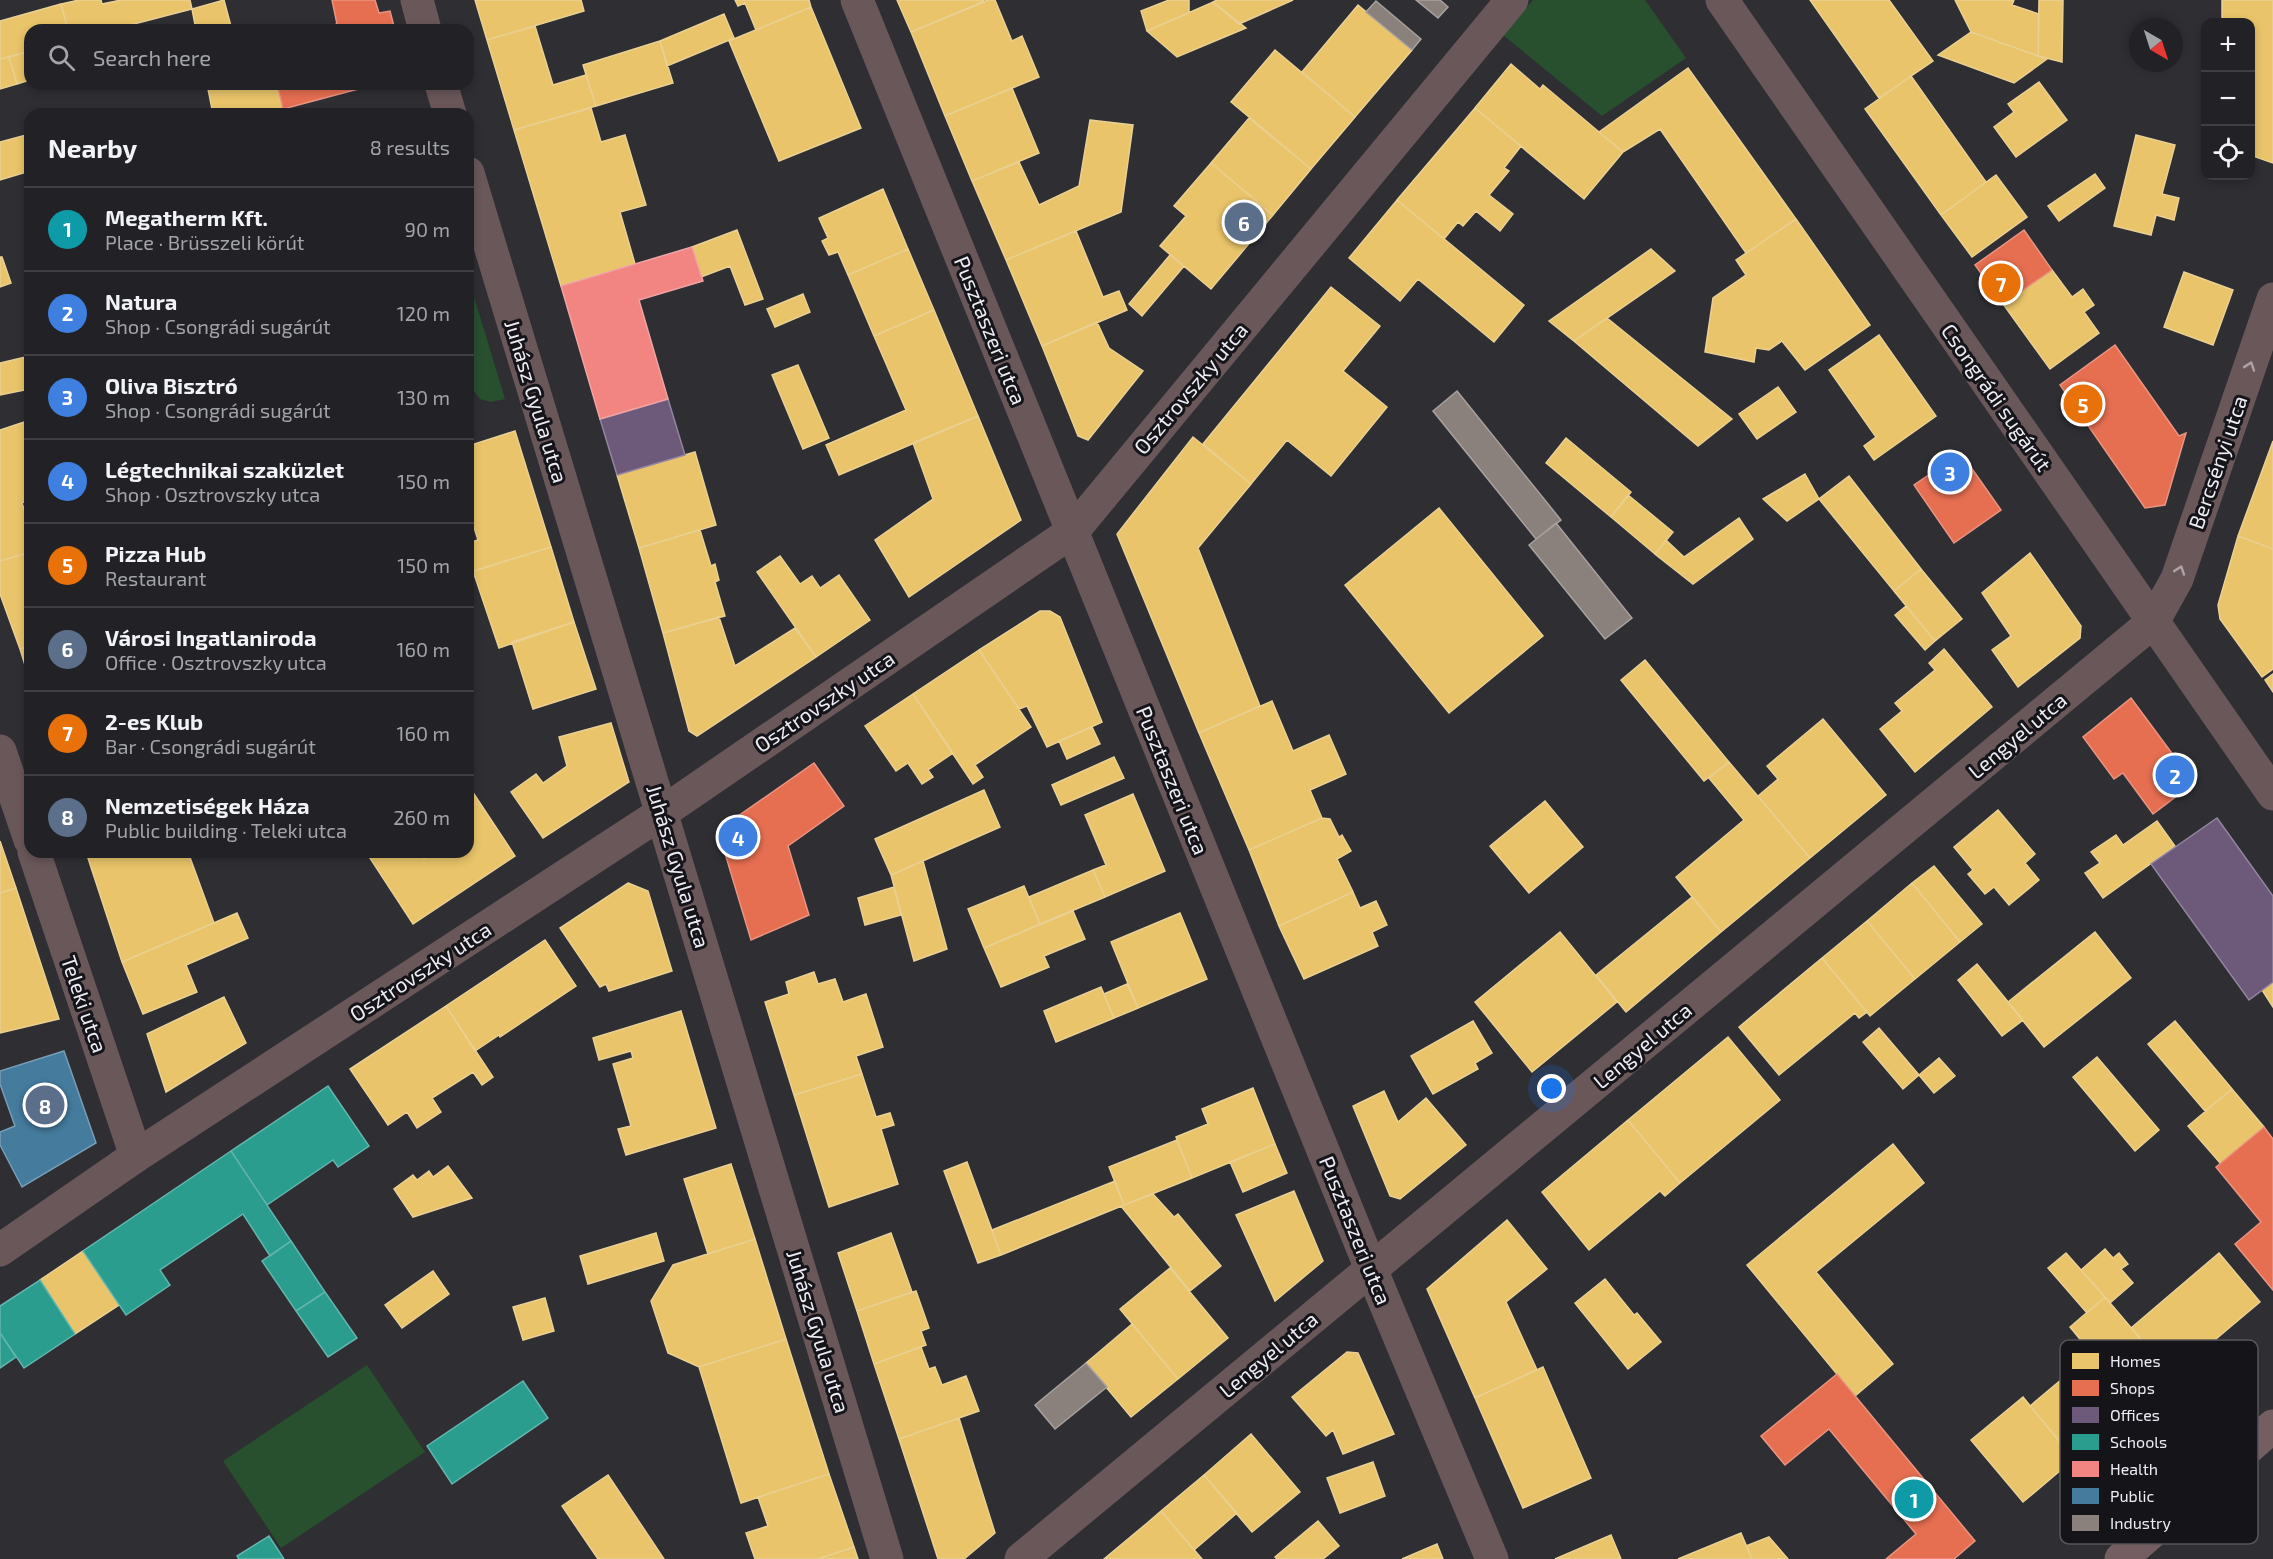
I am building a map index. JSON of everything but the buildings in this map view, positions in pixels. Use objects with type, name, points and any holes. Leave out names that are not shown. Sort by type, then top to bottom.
[{"type":"main road","points":[[2258,1439],[2273,1426]]},
{"type":"main road","points":[[2121,1559],[2138,1544]]},
{"type":"street","points":[[417,0],[423,24]]},
{"type":"street","name":"Pusztaszeri utca","points":[[857,0],[1371,1269],[1492,1559]]},
{"type":"street","name":"Osztrovszky utca","points":[[0,1250],[136,1156],[663,812],[1073,531],[1512,0]]},
{"type":"street","name":"Csongrádi sugárút","points":[[1722,0],[2273,794]]},
{"type":"street","points":[[443,90],[448,108]]},
{"type":"street","name":"Juhász Gyula utca","points":[[474,193],[887,1559]]},
{"type":"street","name":"Bercsényi utca","points":[[2153,622],[2177,579],[2273,299]]},
{"type":"street","name":"Lengyel utca","points":[[1021,1559],[2153,622]]},
{"type":"street","points":[[0,751],[24,822]]},
{"type":"street","name":"Teleki utca","points":[[36,858],[136,1156]]},
{"type":"green space","points":[[1533,0],[1645,0],[1686,58],[1602,116],[1503,35]]},
{"type":"green space","points":[[474,297],[505,399],[491,402],[480,399],[474,391]]},
{"type":"green space","points":[[367,1365],[425,1452],[281,1548],[223,1461]]},
{"type":"place","name":"Városi Ingatlaniroda","points":[[1244,222]]},
{"type":"place","name":"2-es Klub","points":[[2001,283]]},
{"type":"place","name":"Pizza Hub","points":[[2083,404]]},
{"type":"place","name":"Oliva Bisztró","points":[[1950,472]]},
{"type":"place","name":"Natura","points":[[2175,775]]},
{"type":"place","name":"Légtechnikai szaküzlet","points":[[738,837]]},
{"type":"place","name":"Nemzetiségek Háza","points":[[45,1105]]},
{"type":"place","name":"Megatherm Kft.","points":[[1914,1499]]}]
